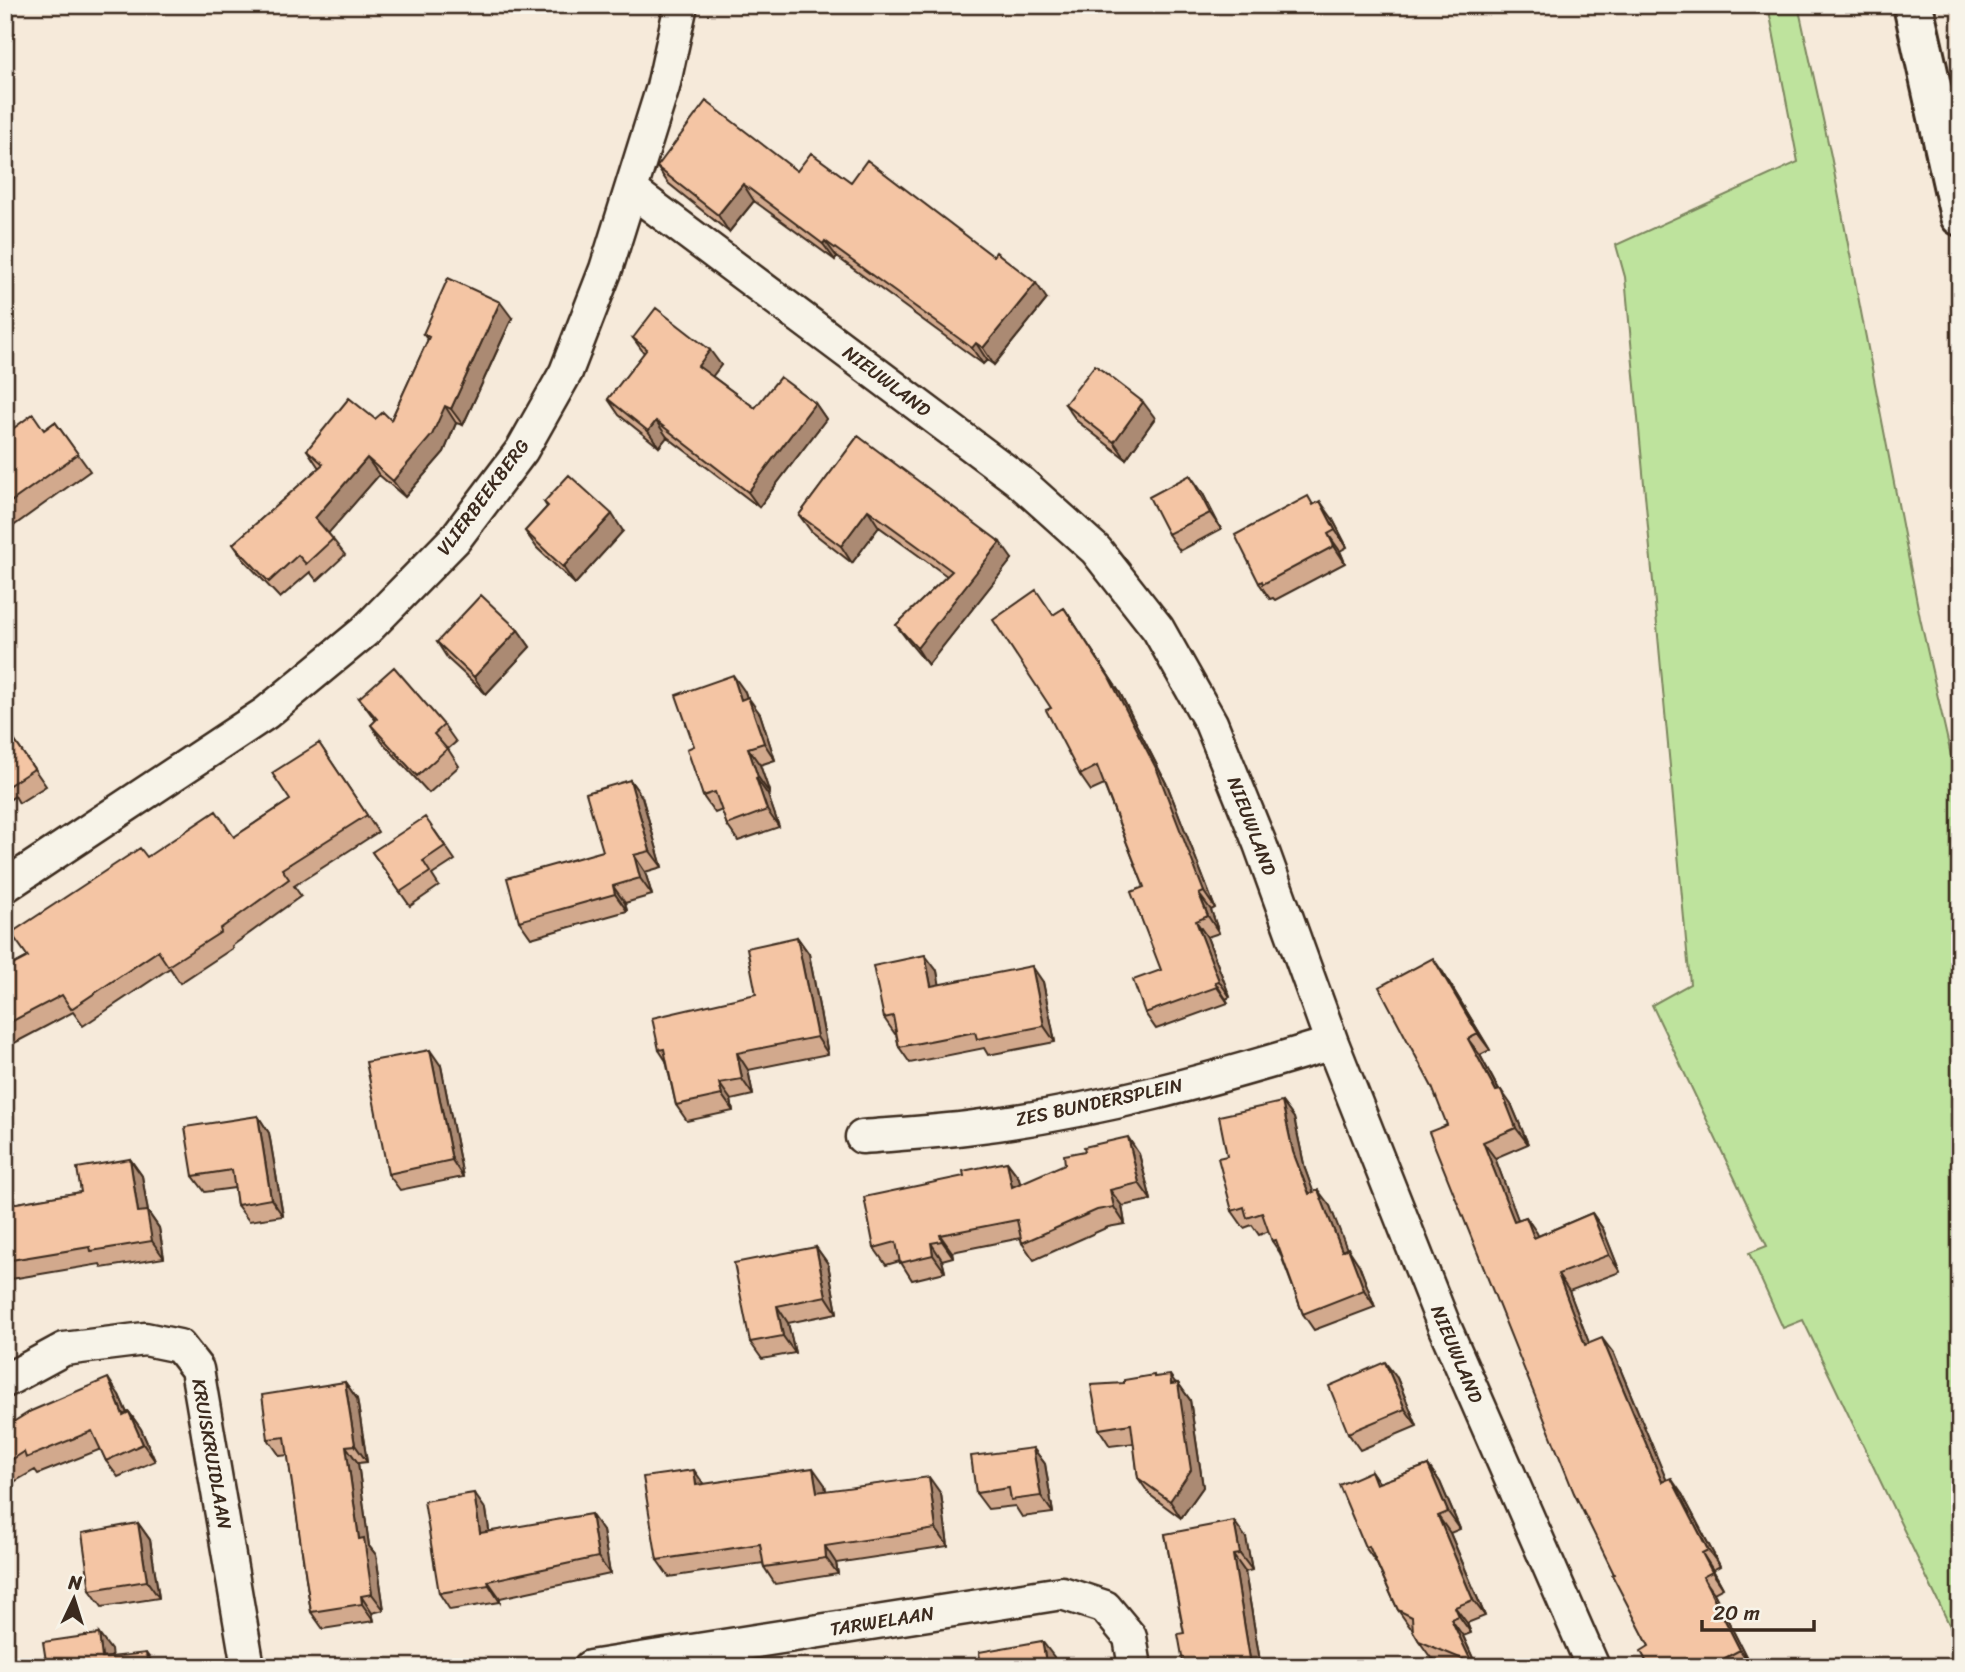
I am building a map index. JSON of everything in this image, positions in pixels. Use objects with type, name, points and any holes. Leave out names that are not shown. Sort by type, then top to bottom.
[{"type":"highway","points":[[1913,5],[1960,216]]},
{"type":"street","name":"VLIERBEEKBERG","points":[[5,886],[266,713],[364,632],[456,539],[522,450],[566,372],[606,270],[663,87],[681,5]]},
{"type":"street","name":"NIEUWLAND","points":[[631,190],[1018,480],[1096,550],[1158,629],[1212,723],[1260,844],[1332,1043],[1445,1328],[1593,1667]]},
{"type":"street","name":"ZES BUNDERSPLEIN","points":[[862,1137],[976,1127],[1119,1102],[1249,1069],[1332,1043]]},
{"type":"street","name":"KRUISKRUIDLAAN","points":[[5,1381],[64,1349],[145,1339],[179,1346],[197,1369],[248,1667]]},
{"type":"street","name":"TARWELAAN","points":[[590,1667],[1062,1593],[1105,1607],[1130,1637],[1135,1667]]},
{"type":"green space","points":[[1768,5],[1798,5],[1831,156],[1920,618],[1960,795],[1960,1647],[1803,1320],[1783,1328],[1749,1253],[1767,1246],[1652,1005],[1690,984],[1625,277],[1616,245],[1798,162]]},
{"type":"building","points":[[706,101],[797,171],[811,153],[851,182],[867,160],[993,256],[996,252],[1036,283],[983,348],[976,343],[972,348],[825,241],[823,244],[743,184],[718,215],[657,167]]},
{"type":"building","points":[[448,278],[500,302],[451,409],[445,406],[432,435],[393,481],[367,458],[315,518],[333,539],[306,564],[298,555],[269,582],[233,544],[323,464],[307,450],[349,398],[375,419],[383,412],[391,420],[429,337],[423,334]]},
{"type":"building","points":[[656,308],[710,350],[698,366],[755,408],[780,377],[815,403],[748,492],[656,421],[648,431],[608,399],[647,349],[633,338]]},
{"type":"building","points":[[1095,365],[1143,402],[1114,442],[1065,404]]},
{"type":"building","points":[[33,414],[44,430],[55,422],[78,454],[5,506],[5,422],[11,430]]},
{"type":"building","points":[[858,436],[1000,542],[917,648],[896,625],[952,571],[868,510],[841,546],[799,515]]},
{"type":"building","points":[[569,475],[612,514],[563,567],[525,531],[548,506],[544,502]]},
{"type":"building","points":[[1190,475],[1210,513],[1168,534],[1149,497]]},
{"type":"building","points":[[1308,496],[1313,505],[1320,501],[1335,530],[1328,534],[1334,546],[1263,584],[1262,581],[1259,583],[1235,535]]},
{"type":"building","points":[[1036,590],[1053,615],[1064,608],[1109,677],[1157,770],[1204,892],[1199,894],[1208,916],[1196,921],[1219,981],[1215,982],[1217,987],[1145,1013],[1133,980],[1161,970],[1131,892],[1144,887],[1097,766],[1080,775],[1046,710],[1051,708],[993,620]]},
{"type":"building","points":[[481,595],[518,630],[474,677],[437,642]]},
{"type":"building","points":[[394,667],[444,725],[434,734],[447,749],[417,776],[371,725],[377,719],[359,698]]},
{"type":"building","points":[[733,675],[741,700],[748,697],[764,743],[748,748],[767,810],[727,825],[715,792],[703,796],[687,749],[694,746],[676,695]]},
{"type":"building","points":[[5,727],[34,769],[8,786],[5,783]]},
{"type":"building","points":[[319,743],[367,815],[282,869],[289,879],[220,929],[221,932],[168,966],[158,951],[71,1009],[62,995],[5,1025],[5,969],[28,957],[11,933],[140,848],[147,857],[216,811],[234,837],[290,800],[272,773]]},
{"type":"building","points":[[630,780],[650,851],[634,855],[640,878],[613,886],[615,894],[519,921],[507,878],[603,851],[586,793]]},
{"type":"building","points":[[425,817],[445,846],[423,861],[430,872],[400,892],[372,852]]},
{"type":"building","points":[[797,937],[817,1037],[737,1053],[742,1079],[719,1083],[722,1095],[676,1105],[664,1049],[659,1050],[652,1018],[756,994],[747,948]]},
{"type":"building","points":[[925,955],[931,986],[1032,966],[1044,1026],[977,1039],[975,1032],[899,1047],[893,1016],[884,1018],[873,966]]},
{"type":"building","points":[[1433,958],[1478,1034],[1468,1039],[1496,1091],[1501,1090],[1516,1128],[1483,1142],[1514,1221],[1526,1217],[1534,1238],[1592,1213],[1609,1255],[1558,1274],[1585,1345],[1602,1338],[1662,1482],[1671,1478],[1708,1550],[1702,1553],[1712,1572],[1703,1577],[1740,1650],[1725,1658],[1730,1667],[1649,1667],[1641,1651],[1649,1646],[1574,1493],[1429,1132],[1447,1125],[1432,1087],[1379,987]]},
{"type":"building","points":[[430,1050],[452,1160],[388,1174],[366,1062]]},
{"type":"building","points":[[1282,1102],[1293,1152],[1309,1194],[1318,1190],[1342,1251],[1348,1248],[1364,1290],[1303,1314],[1276,1240],[1272,1241],[1262,1213],[1247,1218],[1244,1207],[1232,1211],[1218,1158],[1227,1156],[1219,1116]]},
{"type":"building","points":[[258,1116],[271,1199],[237,1205],[232,1170],[193,1176],[185,1127]]},
{"type":"building","points":[[1128,1137],[1139,1183],[1110,1190],[1114,1207],[1097,1210],[1022,1243],[1017,1220],[940,1235],[942,1241],[931,1243],[933,1255],[900,1263],[896,1242],[874,1248],[864,1197],[964,1176],[963,1171],[1007,1162],[1012,1187],[1065,1164],[1064,1155],[1085,1151],[1084,1147]]},
{"type":"building","points":[[130,1159],[138,1212],[147,1211],[152,1241],[91,1251],[90,1247],[5,1261],[5,1205],[81,1192],[77,1168]]},
{"type":"building","points":[[816,1247],[826,1296],[777,1306],[783,1336],[750,1342],[734,1263]]},
{"type":"building","points":[[1385,1362],[1405,1409],[1348,1433],[1329,1386]]},
{"type":"building","points":[[1170,1375],[1171,1384],[1178,1383],[1191,1470],[1170,1501],[1138,1478],[1131,1424],[1099,1429],[1091,1385],[1124,1383],[1124,1380]]},
{"type":"building","points":[[108,1378],[123,1415],[129,1412],[143,1444],[106,1461],[92,1431],[26,1458],[24,1452],[5,1464],[5,1427],[31,1411]]},
{"type":"building","points":[[345,1382],[355,1445],[346,1446],[359,1539],[364,1538],[372,1594],[361,1596],[362,1604],[311,1612],[285,1437],[268,1439],[262,1395]]},
{"type":"building","points":[[1033,1448],[1041,1496],[1011,1500],[1009,1488],[976,1493],[971,1456]]},
{"type":"building","points":[[1428,1465],[1448,1512],[1438,1516],[1473,1600],[1455,1607],[1459,1616],[1451,1619],[1472,1663],[1419,1641],[1413,1631],[1412,1617],[1398,1610],[1369,1546],[1365,1547],[1339,1485],[1371,1471],[1376,1484]]},
{"type":"building","points":[[813,1468],[817,1492],[929,1477],[936,1529],[825,1546],[826,1558],[764,1567],[760,1544],[657,1560],[643,1477],[694,1470],[696,1485]]},
{"type":"building","points":[[474,1493],[480,1533],[591,1514],[598,1557],[488,1581],[489,1585],[439,1593],[424,1501]]},
{"type":"building","points":[[1234,1521],[1240,1554],[1233,1555],[1251,1665],[1184,1667],[1178,1634],[1184,1633],[1165,1534]]},
{"type":"building","points":[[138,1523],[147,1581],[90,1590],[82,1533]]},
{"type":"building","points":[[99,1634],[102,1658],[146,1653],[148,1667],[47,1667],[43,1642]]},
{"type":"building","points":[[1042,1641],[1047,1667],[981,1667],[979,1652]]}]
